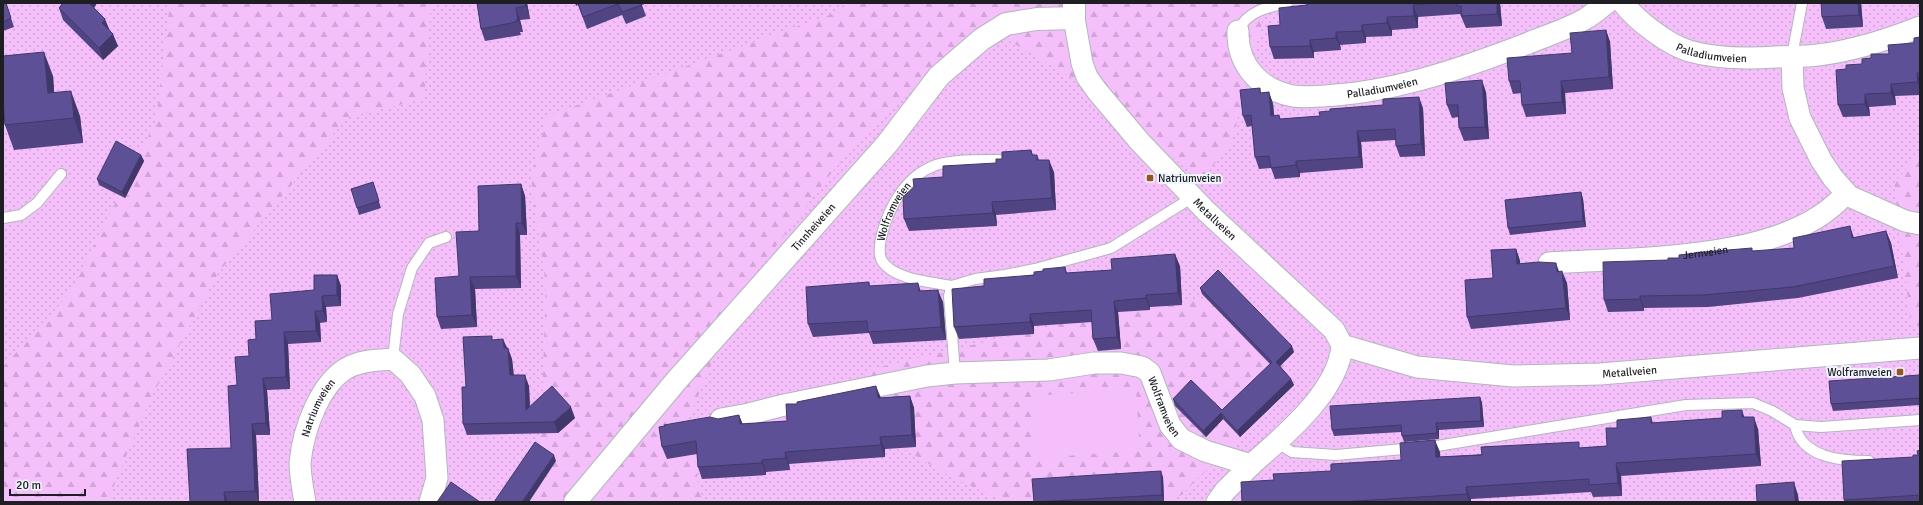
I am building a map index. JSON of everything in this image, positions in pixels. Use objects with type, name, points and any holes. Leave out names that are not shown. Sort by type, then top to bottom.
[{"type":"street","name":"Palladiumveien","points":[[1238,31],[1238,44],[1242,59],[1252,73],[1268,87],[1293,96],[1318,97],[1383,89],[1482,60],[1585,19],[1607,3]]},
{"type":"street","name":"Palladiumveien","points":[[1623,3],[1631,13],[1660,35],[1687,50],[1715,57],[1750,59],[1818,55],[1857,48],[1895,37],[1920,27]]},
{"type":"street","name":"Metallveien","points":[[1074,10],[1082,64],[1087,77],[1140,142],[1206,211],[1334,330],[1342,344],[1417,366],[1513,376],[1600,374],[1717,363],[1920,348]]},
{"type":"street","name":"Tinnheiveien","points":[[575,502],[677,380],[887,144],[939,76],[982,39],[1006,24],[1037,19],[1074,10]]},
{"type":"street","points":[[1792,56],[1792,88],[1800,118],[1833,178],[1846,193],[1905,220],[1920,224]]},
{"type":"street","name":"Jernveien","points":[[1549,263],[1676,255],[1764,241],[1795,230],[1820,217],[1846,193]]},
{"type":"street","points":[[1217,502],[1225,491],[1277,442],[1313,404],[1329,383],[1341,358],[1342,344]]},
{"type":"street","points":[[393,359],[410,374],[425,396],[433,420],[437,478],[430,502]]},
{"type":"street","name":"Natriumveien","points":[[305,502],[300,464],[303,446],[318,402],[332,379],[350,366],[372,360],[393,359]]},
{"type":"street","name":"Wolframveien","points":[[720,418],[749,414],[784,405],[927,376],[955,373],[1049,370],[1094,363],[1121,363],[1142,367],[1150,373],[1170,425],[1182,439],[1205,451],[1251,465]]},
{"type":"lane","name":"Palladiumveien","points":[[1238,31],[1241,25],[1254,12],[1287,3]]},
{"type":"lane","points":[[1792,56],[1802,3]]},
{"type":"lane","name":"Wolframveien","points":[[999,160],[956,161],[936,165],[920,173],[906,186],[892,207],[884,226],[879,244],[881,260],[891,270],[908,277],[952,286],[975,279],[1035,269],[1111,248],[1193,197]]},
{"type":"lane","points":[[3,218],[21,215],[37,203],[62,174]]},
{"type":"lane","points":[[393,359],[398,314],[412,268],[429,242],[446,237]]},
{"type":"lane","points":[[952,286],[949,296],[955,373]]},
{"type":"lane","points":[[1277,442],[1292,452],[1336,455],[1444,445],[1686,405],[1753,403],[1795,425],[1821,427],[1920,420]]},
{"type":"lane","points":[[1795,425],[1796,432],[1803,444],[1820,455],[1835,460],[1882,460]]},
{"type":"green space","points":[[3,3],[1920,3],[1920,502],[3,502]]},
{"type":"green space","points":[[170,3],[431,3],[424,99],[348,117],[218,273],[150,400],[107,502],[3,502],[3,367],[71,292],[156,121]]},
{"type":"green space","points":[[846,3],[1267,3],[1232,141],[1201,181],[1094,91],[996,33],[930,68],[832,172],[742,291],[687,423],[702,502],[515,502],[541,433],[546,286],[531,178],[547,116],[835,13]]},
{"type":"green space","points":[[1920,154],[1920,325],[1911,325],[1894,183]]},
{"type":"green space","points":[[1213,297],[1283,330],[1284,394],[1181,495],[1164,502],[1006,502],[951,477],[869,428],[860,390],[872,369],[1068,322]]},
{"type":"green space","points":[[1136,389],[1140,451],[1035,458],[1031,396]]},
{"type":"building","points":[[3,3],[6,3],[11,18],[3,22]]},
{"type":"building","points":[[63,3],[89,3],[105,19],[102,23],[113,34],[99,48],[59,8]]},
{"type":"building","points":[[477,3],[525,3],[526,6],[516,8],[518,20],[516,20],[516,22],[481,29]]},
{"type":"building","points":[[578,3],[641,3],[642,5],[622,12],[618,4],[583,17]]},
{"type":"building","points":[[1306,3],[1435,3],[1413,5],[1414,16],[1387,17],[1387,23],[1362,25],[1362,31],[1336,32],[1336,38],[1310,40],[1310,46],[1270,47],[1268,26],[1280,25],[1279,8],[1307,5]]},
{"type":"building","points":[[1457,3],[1497,3],[1497,14],[1462,16],[1461,6],[1457,6]]},
{"type":"building","points":[[1821,3],[1858,3],[1859,15],[1822,17]]},
{"type":"building","points":[[1606,30],[1609,77],[1561,81],[1562,102],[1522,105],[1520,81],[1509,81],[1507,58],[1572,53],[1570,33]]},
{"type":"building","points":[[1920,37],[1920,73],[1917,73],[1918,82],[1891,84],[1891,93],[1865,94],[1865,104],[1838,105],[1836,70],[1846,69],[1846,65],[1862,64],[1862,59],[1871,58],[1871,54],[1889,54],[1888,45],[1914,43],[1914,38]]},
{"type":"building","points":[[44,52],[48,93],[71,91],[74,118],[5,125],[3,103],[3,56]]},
{"type":"building","points":[[1482,80],[1485,127],[1459,128],[1458,105],[1447,105],[1445,83]]},
{"type":"building","points":[[1260,88],[1260,93],[1269,92],[1271,116],[1279,115],[1280,119],[1320,116],[1319,112],[1330,111],[1330,109],[1383,105],[1383,99],[1419,97],[1421,144],[1396,146],[1395,129],[1357,131],[1359,157],[1296,161],[1296,165],[1271,168],[1269,156],[1255,157],[1251,115],[1243,116],[1240,90]]},
{"type":"building","points":[[116,141],[141,155],[122,192],[97,179]]},
{"type":"building","points":[[1031,150],[1032,155],[1037,155],[1037,160],[1049,160],[1052,198],[992,202],[993,213],[904,219],[903,197],[914,187],[913,179],[943,177],[943,166],[996,163],[996,159],[1002,159],[1002,152]]},
{"type":"building","points":[[373,182],[379,201],[357,208],[351,189]]},
{"type":"building","points":[[521,184],[522,223],[516,223],[516,276],[470,277],[472,315],[437,317],[435,278],[459,276],[456,232],[479,231],[478,186]]},
{"type":"building","points":[[1581,192],[1583,221],[1508,228],[1505,200]]},
{"type":"building","points":[[1850,226],[1852,238],[1886,231],[1894,266],[1793,287],[1703,295],[1640,296],[1640,299],[1604,300],[1603,262],[1668,260],[1668,258],[1679,258],[1679,255],[1752,248],[1752,251],[1794,248],[1793,238]]},
{"type":"building","points":[[1516,249],[1517,264],[1539,262],[1556,263],[1557,272],[1562,271],[1566,308],[1467,317],[1465,280],[1493,278],[1491,250]]},
{"type":"building","points":[[1175,254],[1178,293],[1146,295],[1146,298],[1114,301],[1117,337],[1093,339],[1091,310],[1030,314],[1030,322],[954,327],[952,289],[984,286],[984,279],[1034,275],[1034,272],[1043,271],[1043,269],[1065,267],[1066,273],[1112,270],[1111,259]]},
{"type":"building","points":[[1218,270],[1292,346],[1276,362],[1291,379],[1237,431],[1221,413],[1203,431],[1173,399],[1191,380],[1222,410],[1272,362],[1200,288]]},
{"type":"building","points":[[314,275],[337,275],[337,295],[322,296],[323,311],[315,311],[316,331],[284,332],[286,377],[263,378],[266,423],[252,424],[255,491],[224,492],[225,502],[190,502],[187,449],[231,448],[228,386],[237,385],[235,357],[249,356],[248,340],[256,339],[255,321],[272,320],[270,294],[314,290]]},
{"type":"building","points":[[869,282],[869,286],[918,283],[919,291],[938,290],[941,327],[868,332],[867,321],[808,324],[806,287]]},
{"type":"building","points":[[492,336],[492,340],[503,339],[504,348],[508,348],[510,375],[525,375],[526,410],[552,386],[571,407],[554,422],[463,424],[462,387],[466,387],[463,337]]},
{"type":"building","points":[[1920,375],[1920,398],[1831,404],[1829,381]]},
{"type":"building","points":[[876,386],[878,398],[910,396],[912,435],[880,437],[881,445],[785,452],[786,458],[762,460],[762,463],[698,467],[696,441],[662,447],[659,427],[665,426],[664,425],[710,417],[718,419],[739,415],[740,424],[787,421],[786,404],[797,404],[797,402]]},
{"type":"building","points":[[1480,397],[1481,421],[1436,423],[1437,433],[1402,436],[1401,425],[1332,430],[1330,406]]},
{"type":"building","points":[[1742,410],[1742,417],[1754,417],[1756,454],[1616,463],[1618,483],[1589,485],[1589,479],[1466,487],[1467,494],[1341,502],[1242,502],[1241,482],[1274,480],[1273,474],[1331,471],[1331,464],[1401,460],[1400,443],[1435,440],[1436,457],[1482,455],[1481,447],[1579,442],[1579,448],[1607,446],[1606,428],[1617,428],[1617,420],[1651,417],[1651,423],[1722,418],[1722,411]]},
{"type":"building","points":[[535,442],[554,455],[522,502],[494,502]]},
{"type":"building","points":[[1920,450],[1920,495],[1844,500],[1842,461],[1913,457],[1913,455],[1918,455],[1917,451]]},
{"type":"building","points":[[1161,471],[1162,495],[1034,502],[1032,479]]},
{"type":"building","points":[[451,482],[480,502],[437,502]]},
{"type":"building","points":[[1794,482],[1795,502],[1757,502],[1756,485]]},
{"type":"place","name":"Natriumveien","points":[[1150,178]]},
{"type":"place","name":"Wolframveien","points":[[1900,372]]}]
